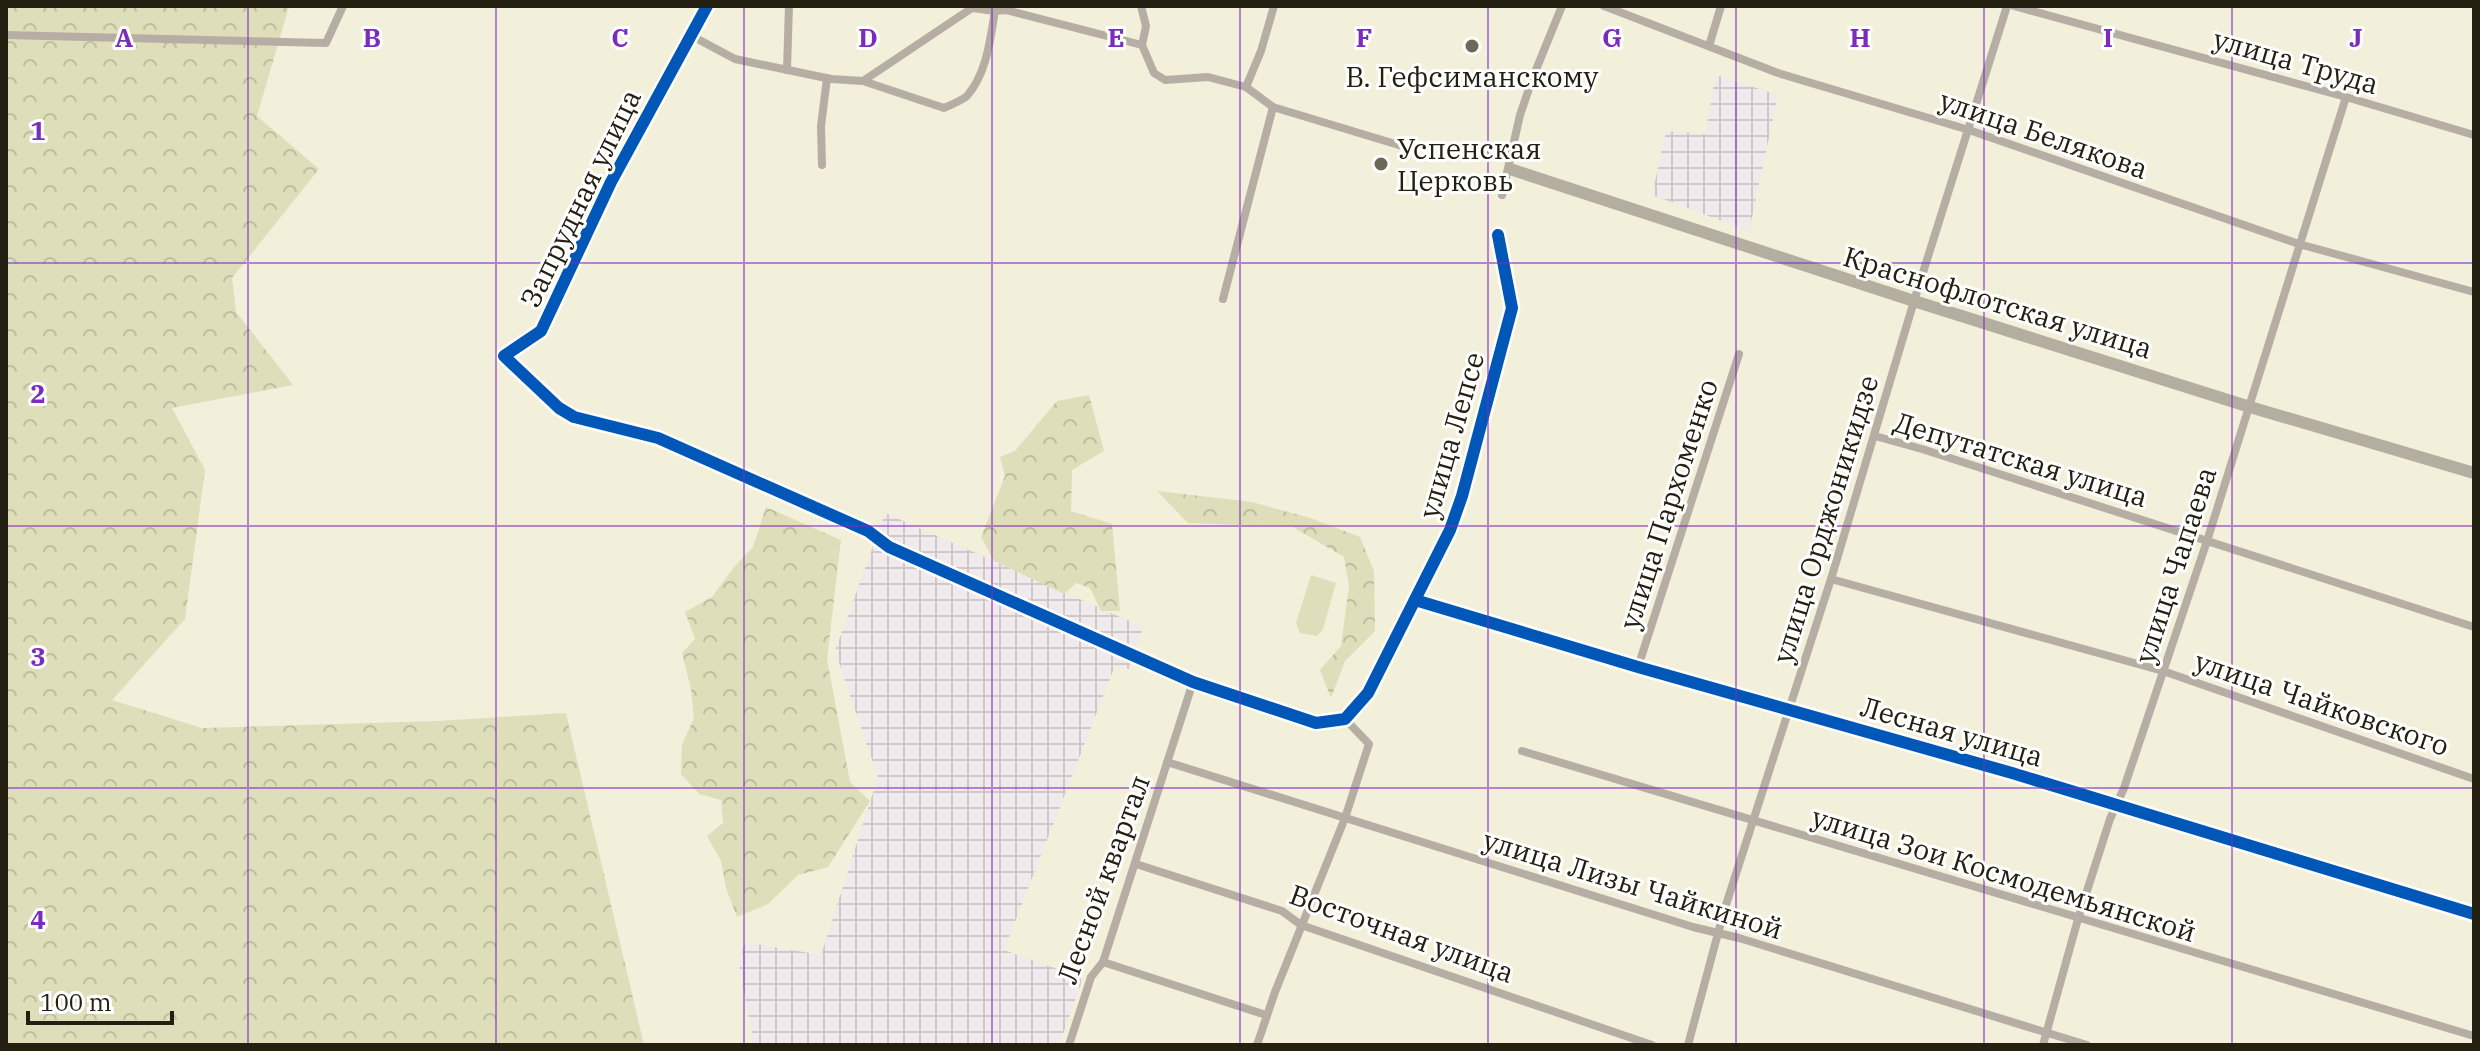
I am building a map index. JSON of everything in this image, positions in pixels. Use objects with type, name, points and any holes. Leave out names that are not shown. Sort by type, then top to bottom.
[{"type":"street","points":[[6,35],[326,43],[343,6]]},
{"type":"street","name":"Запрудная улица","points":[[707,6],[611,182],[541,331],[504,356],[559,408],[574,417],[658,438],[868,531],[889,547],[1193,682]]},
{"type":"street","points":[[787,70],[789,6]]},
{"type":"street","points":[[1141,6],[1146,26],[1142,45],[1154,73],[1165,80],[1208,77],[1246,87],[1273,107],[1402,146]]},
{"type":"street","points":[[1246,87],[1261,51],[1274,6]]},
{"type":"street","points":[[1502,195],[1520,115],[1562,6]]},
{"type":"street","name":"улица Белякова","points":[[1604,6],[1778,73],[1969,130],[2299,244],[2474,292]]},
{"type":"street","points":[[1709,46],[1721,6]]},
{"type":"street","name":"улица Орджоникидзе","points":[[1688,1045],[1752,821],[1831,579],[2007,6]]},
{"type":"street","name":"улица Труда","points":[[2014,6],[2474,135]]},
{"type":"street","points":[[863,81],[977,7],[995,11],[1007,8],[1142,45]]},
{"type":"street","points":[[692,36],[735,59],[827,78],[863,81],[944,108],[965,98],[981,73],[995,11]]},
{"type":"street","points":[[822,165],[821,126],[827,78]]},
{"type":"street","name":"улица Чапаева","points":[[2043,1045],[2078,919],[2207,541],[2346,97]]},
{"type":"street","points":[[1223,299],[1273,107]]},
{"type":"street","name":"Краснофлотская улица","points":[[1510,169],[2250,407],[2474,473]]},
{"type":"street","name":"улица Лепсе","points":[[1345,719],[1368,693],[1450,530],[1462,496],[1512,308],[1498,235]]},
{"type":"street","name":"улица Пархоменко","points":[[1638,667],[1739,354]]},
{"type":"street","name":"Депутатская улица","points":[[1875,436],[2474,627]]},
{"type":"street","name":"улица Чайковского","points":[[1831,579],[2163,671],[2474,779]]},
{"type":"street","name":"Лесная улица","points":[[1415,600],[1638,667],[1983,764],[2474,914]]},
{"type":"street","points":[[1193,682],[1316,723],[1345,719],[1369,744],[1345,818],[1266,1015],[1257,1045]]},
{"type":"street","name":"Лесной квартал","points":[[1069,1045],[1091,977],[1103,962],[1193,682]]},
{"type":"street","name":"улица Зои Космодемьянской","points":[[1522,751],[2474,1036]]},
{"type":"street","name":"улица Лизы Чайкиной","points":[[1167,762],[1693,927],[1719,932],[2087,1045]]},
{"type":"street","name":"Восточная улица","points":[[1136,864],[1282,911],[1301,925],[1652,1045]]},
{"type":"street","points":[[1103,962],[1266,1015]]},
{"type":"shaded area","points":[[1716,75],[1778,95],[1749,231],[1652,195],[1666,131],[1705,134]]},
{"type":"shaded area","points":[[885,513],[1143,627],[1129,669],[1115,666],[1004,950],[1083,978],[1059,1045],[754,1045],[739,964],[745,942],[821,955],[878,777],[835,651]]},
{"type":"green space","points":[[6,6],[289,6],[257,116],[319,169],[232,278],[236,312],[293,385],[172,408],[205,470],[185,619],[112,700],[202,728],[436,721],[566,713],[644,1045],[6,1045]]},
{"type":"green space","points":[[1089,395],[1104,451],[1072,470],[1071,511],[1112,524],[1120,611],[1101,611],[1090,588],[1076,583],[1064,594],[994,561],[981,537],[1005,476],[1000,457],[1015,451],[1057,401]]},
{"type":"green space","points":[[1157,491],[1252,502],[1310,518],[1360,537],[1374,571],[1375,631],[1345,661],[1331,698],[1320,670],[1341,646],[1349,586],[1344,557],[1293,527],[1188,523]]},
{"type":"green space","points":[[766,507],[841,540],[827,659],[850,782],[870,801],[828,867],[798,875],[768,904],[737,917],[726,888],[721,861],[707,836],[723,823],[721,800],[699,794],[681,774],[682,745],[694,718],[682,653],[695,639],[685,612],[712,597],[753,547]]},
{"type":"green space","points":[[1311,575],[1336,583],[1323,629],[1317,636],[1300,633],[1296,623]]},
{"type":"cycle path","points":[[707,6],[611,182],[541,331],[504,356],[559,408],[574,417],[658,438],[868,531],[889,547],[1193,682],[1316,723],[1345,719],[1368,693],[1450,530],[1462,496],[1512,308],[1498,235]]},
{"type":"cycle path","points":[[1415,600],[2012,773],[2474,914]]},
{"type":"place","name":"В. Гефсиманскому","points":[[1472,46]]},
{"type":"place","name":"Успенская Церковь","points":[[1381,164]]}]
